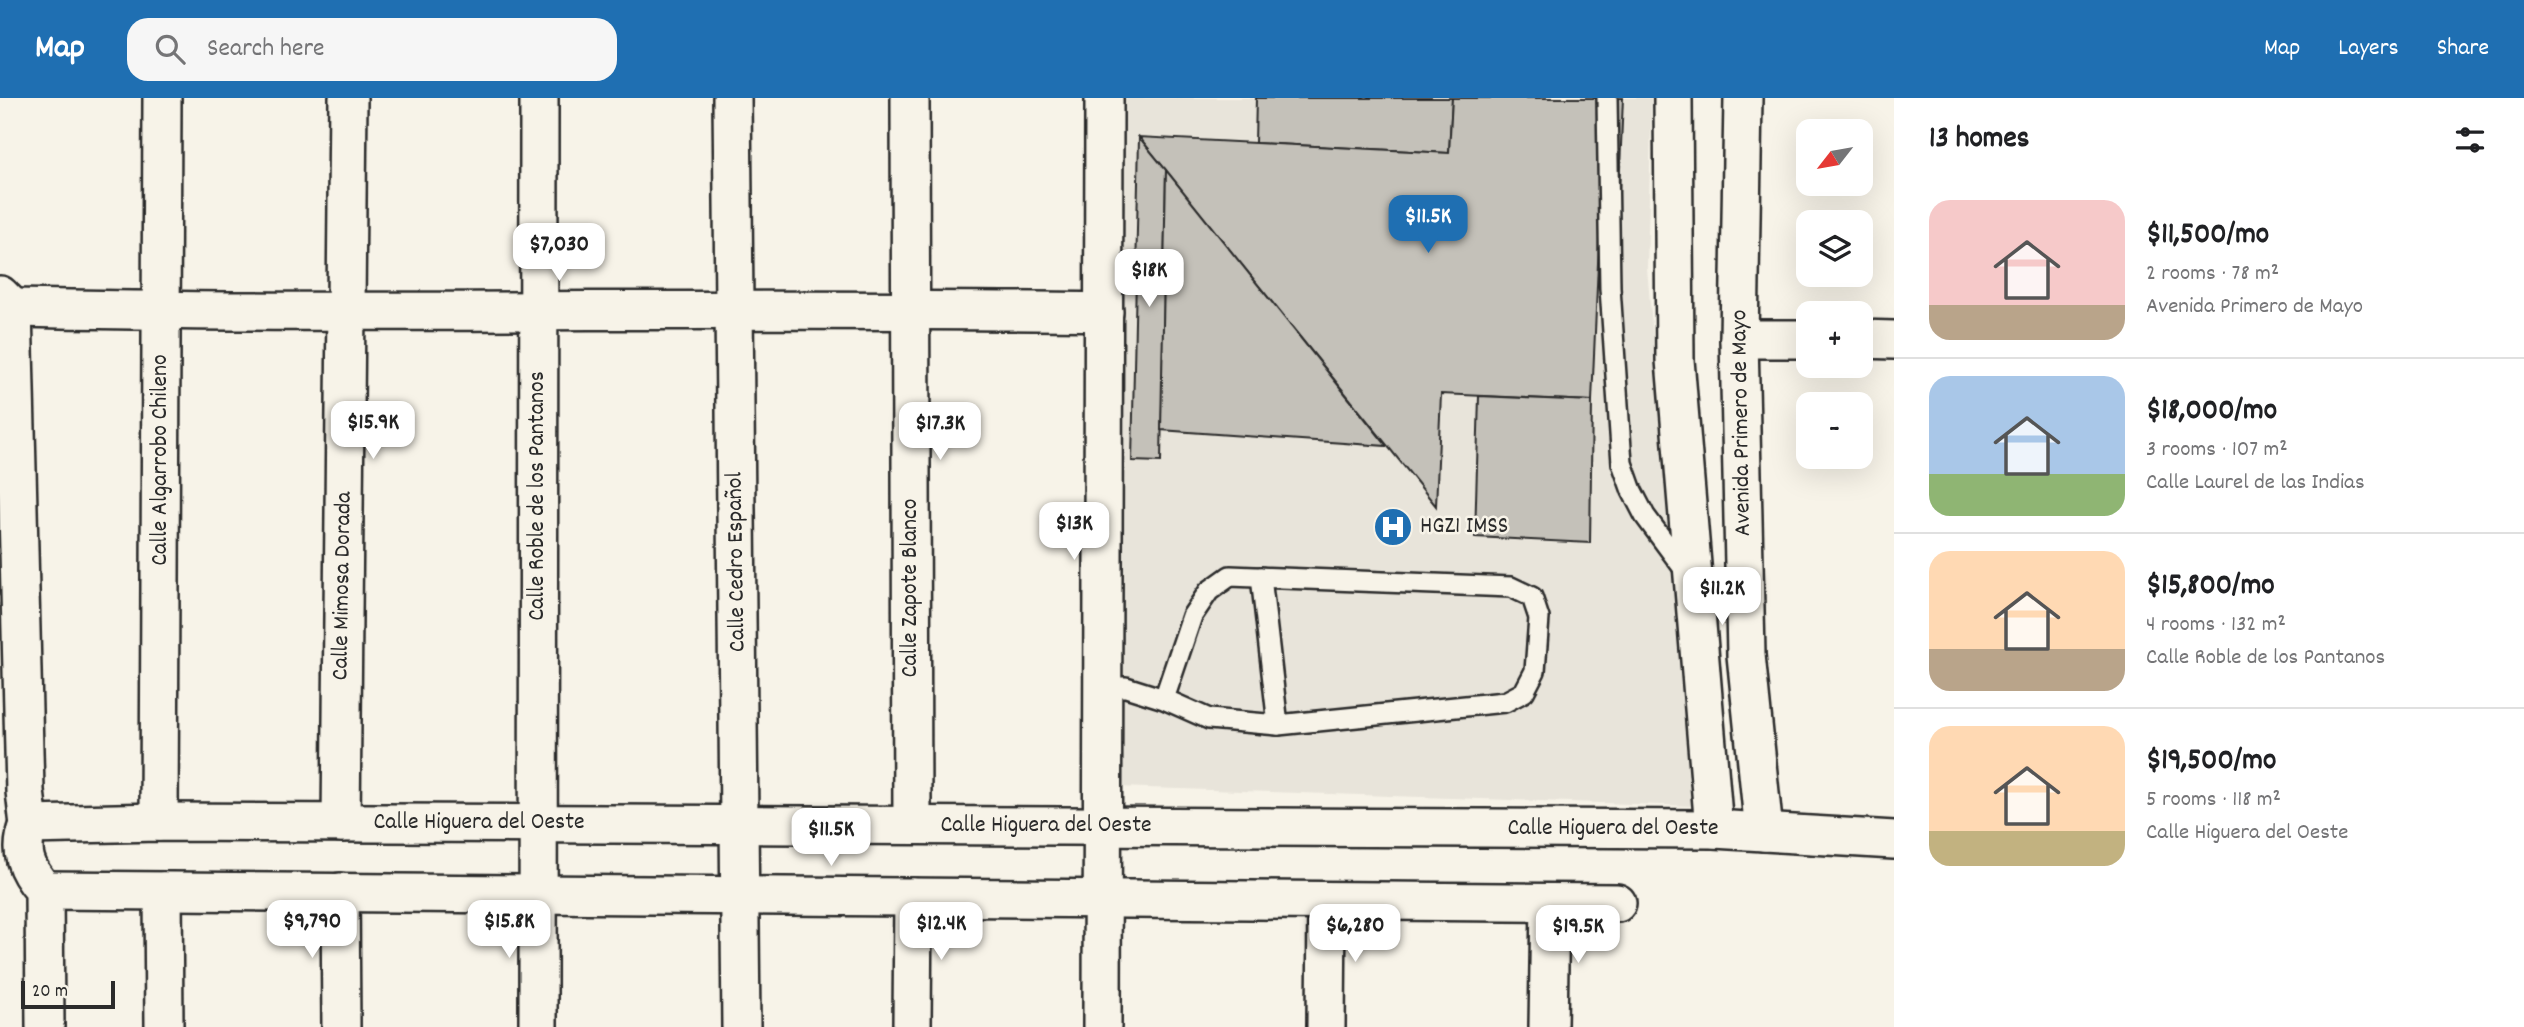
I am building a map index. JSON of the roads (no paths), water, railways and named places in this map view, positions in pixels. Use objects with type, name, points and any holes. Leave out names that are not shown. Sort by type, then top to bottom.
[{"type":"street","name":"Calle Algarrobo Chileno","points":[[159,822],[162,98]]},
{"type":"street","name":"Calle Mimosa Dorada","points":[[341,823],[348,98]]},
{"type":"street","name":"Calle Roble de los Pantanos","points":[[538,1027],[539,98]]},
{"type":"street","name":"Calle Cedro Español","points":[[732,98],[741,1027]]},
{"type":"street","name":"Calle Zapote Blanco","points":[[910,98],[912,825]]},
{"type":"street","points":[[1102,1027],[1104,98]]},
{"type":"street","points":[[1673,98],[1675,359],[1714,830]]},
{"type":"street","name":"Avenida Primero de Mayo","points":[[1743,98],[1739,339],[1746,656],[1764,832]]},
{"type":"street","points":[[45,1027],[44,890],[31,876],[23,856],[23,838],[29,825],[25,791],[6,301],[162,311],[1104,312]]},
{"type":"street","points":[[1739,339],[1796,339]]},
{"type":"street","points":[[1873,339],[1894,340]]},
{"type":"street","points":[[1699,656],[1746,656]]},
{"type":"street","name":"Calle Higuera del Oeste","points":[[29,825],[159,822],[1714,830],[1894,840]]},
{"type":"street","points":[[44,890],[1617,903]]},
{"type":"street","points":[[163,891],[164,1027]]},
{"type":"street","points":[[340,892],[341,1027]]},
{"type":"street","points":[[912,1027],[913,897]]},
{"type":"street","points":[[1326,1027],[1327,901]]},
{"type":"street","points":[[1548,1027],[1550,903]]},
{"type":"lane","points":[[1607,98],[1610,288],[1622,463],[1645,516],[1693,580]]},
{"type":"lane","points":[[1103,687],[1126,687],[1164,699],[1209,719],[1278,725],[1505,702],[1524,692],[1535,671],[1539,618],[1532,597],[1511,587],[1230,576],[1209,591],[1192,616],[1164,699]]},
{"type":"lane","points":[[1261,577],[1278,725]]},
{"type":"place","name":"HGZ1 IMSS","points":[[1393,527]]}]
